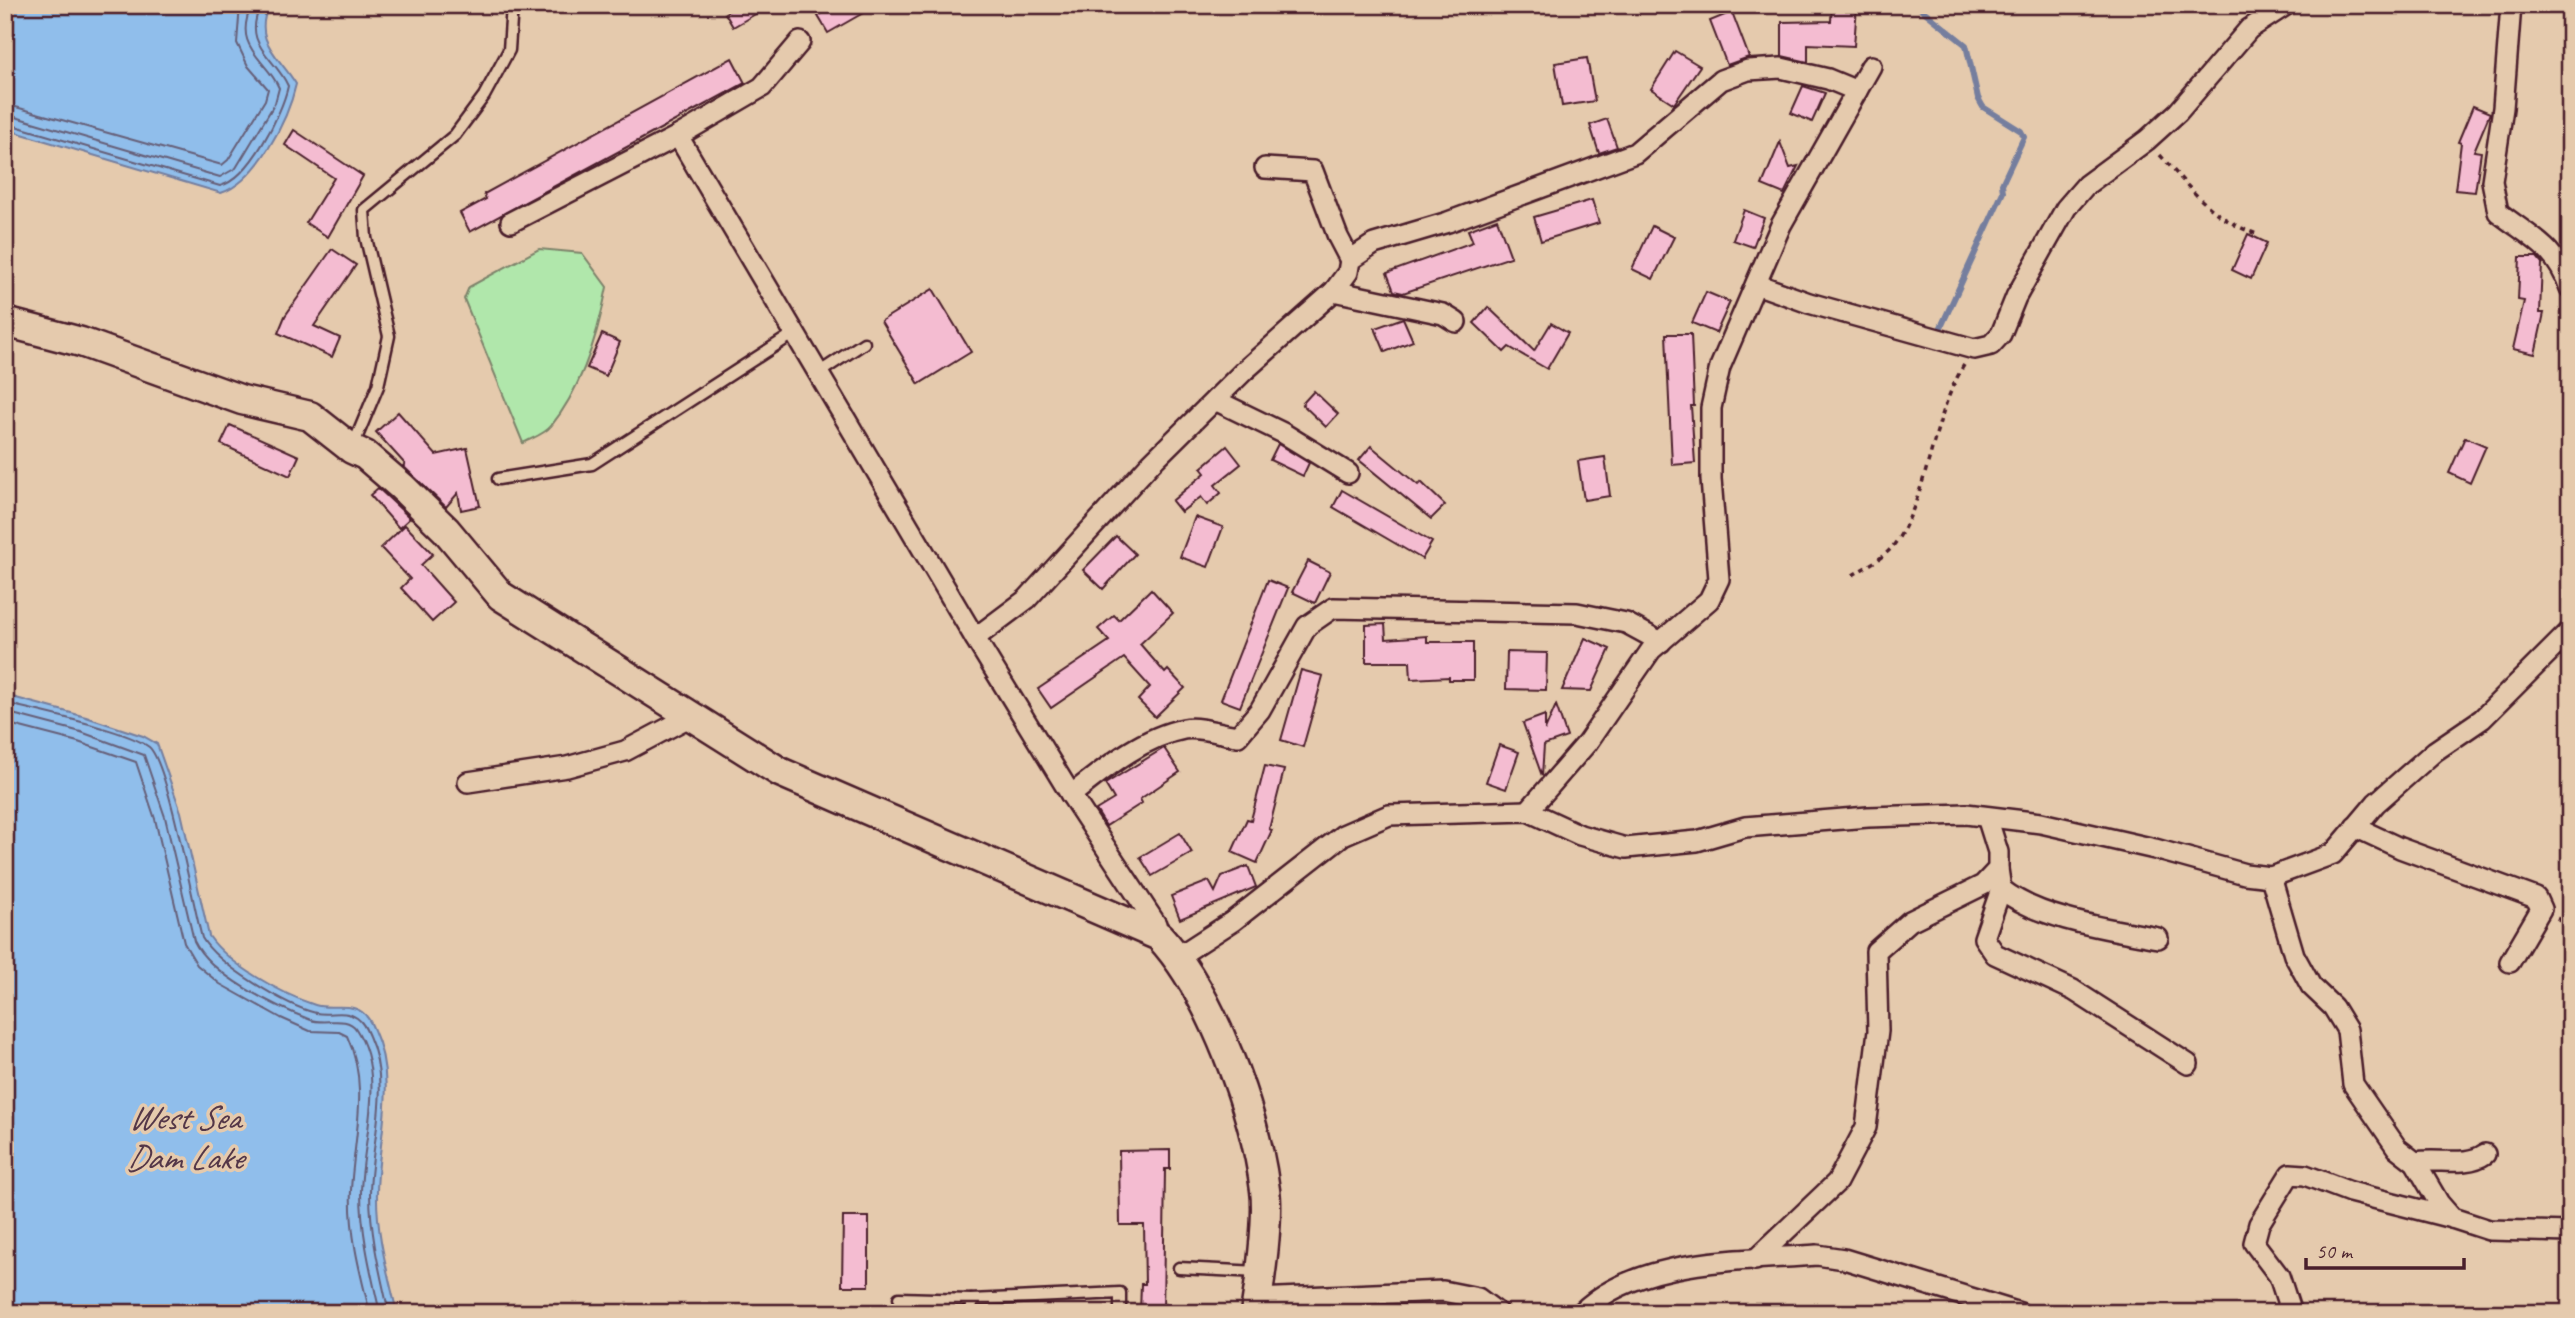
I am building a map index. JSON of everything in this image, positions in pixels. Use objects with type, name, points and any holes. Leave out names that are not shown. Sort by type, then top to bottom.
[{"type":"street","points":[[1756,284],[1809,303],[1974,349],[1991,345],[2001,334],[2017,297],[2066,208],[2085,185],[2147,140],[2192,98],[2249,29],[2286,5]]},
{"type":"street","points":[[2511,5],[2503,108],[2493,181],[2498,212],[2547,246],[2562,265],[2570,288]]},
{"type":"street","points":[[511,222],[678,136],[762,87],[800,43]]},
{"type":"street","points":[[1528,811],[1587,743],[1651,650],[1709,600],[1719,579],[1711,479],[1711,408],[1720,367],[1780,225],[1871,66]]},
{"type":"street","points":[[1350,260],[1374,244],[1448,222],[1635,153],[1721,80],[1748,70],[1781,68],[1828,79],[1857,91]]},
{"type":"street","points":[[678,136],[975,638],[1071,795],[1156,924],[1159,936]]},
{"type":"street","points":[[975,638],[1027,599],[1151,463],[1334,291],[1348,272],[1350,260],[1338,237],[1313,171],[1265,168]]},
{"type":"street","points":[[1334,291],[1443,314],[1456,322]]},
{"type":"street","points":[[5,323],[81,342],[242,400],[310,416],[352,449],[365,455],[402,487],[446,530],[500,597],[779,772],[1159,936],[1179,956],[1222,1044],[1249,1114],[1266,1192],[1257,1295],[1443,1292],[1478,1298],[1498,1313]]},
{"type":"street","points":[[1215,400],[1283,433],[1348,473]]},
{"type":"street","points":[[1071,795],[1106,768],[1146,744],[1185,728],[1238,736],[1260,710],[1307,626],[1333,608],[1577,613],[1626,623],[1661,642]]},
{"type":"street","points":[[1179,956],[1233,921],[1343,835],[1389,815],[1528,811],[1580,835],[1626,848],[1697,841],[1745,827],[1868,817],[1966,814],[2041,823],[2155,849],[2245,874],[2271,877],[2333,854],[2376,803],[2435,751],[2482,719],[2570,631]]},
{"type":"street","points":[[468,782],[567,767],[625,751],[691,716]]},
{"type":"street","points":[[1987,817],[1998,852],[2001,889],[1984,938],[1995,954],[2073,990],[2188,1064]]},
{"type":"street","points":[[2355,828],[2400,848],[2536,898],[2541,909],[2510,962]]},
{"type":"street","points":[[1755,1260],[1837,1182],[1866,1127],[1878,1031],[1876,951],[1910,920],[1983,885],[1998,869]]},
{"type":"street","points":[[2271,877],[2294,955],[2311,986],[2333,1007],[2347,1030],[2353,1084],[2397,1149],[2414,1161],[2439,1203],[2452,1218]]},
{"type":"street","points":[[2001,889],[2017,901],[2080,922],[2158,938]]},
{"type":"street","points":[[2414,1161],[2435,1158],[2476,1161],[2485,1154]]},
{"type":"street","points":[[2291,1313],[2278,1276],[2254,1243],[2259,1224],[2290,1174],[2305,1175],[2350,1192],[2489,1230],[2570,1232]]},
{"type":"street","points":[[1581,1313],[1600,1294],[1645,1274],[1817,1255],[1844,1259],[2020,1313]]},
{"type":"lane","points":[[352,449],[378,386],[389,336],[366,238],[364,210],[421,165],[463,125],[484,96],[509,50],[512,5]]},
{"type":"lane","points":[[498,479],[592,464],[793,334]]},
{"type":"lane","points":[[817,374],[864,343]]},
{"type":"lane","points":[[1179,1268],[1257,1295]]},
{"type":"lane","points":[[899,1298],[971,1300],[1120,1293],[1120,1313]]},
{"type":"lane","points":[[971,1300],[971,1313]]},
{"type":"path","points":[[2147,140],[2206,205],[2233,226],[2258,234]]},
{"type":"path","points":[[1853,575],[1892,547],[1912,509],[1949,390],[1974,349]]},
{"type":"green space","points":[[539,249],[582,253],[607,287],[594,342],[572,395],[548,429],[523,443],[464,299],[469,287]]},
{"type":"water","points":[[5,5],[269,5],[264,29],[266,38],[270,48],[296,84],[292,99],[269,148],[258,163],[247,176],[221,193],[5,129]]},
{"type":"water","name":"West Sea Dam Lake","points":[[5,695],[86,717],[143,736],[157,744],[181,812],[209,936],[243,968],[287,994],[315,1005],[356,1009],[369,1020],[381,1050],[385,1070],[385,1110],[377,1208],[383,1253],[397,1313],[5,1313]]},
{"type":"building","points":[[739,5],[771,5],[733,27],[725,13]]},
{"type":"building","points":[[836,5],[877,5],[828,33],[818,16]]},
{"type":"building","points":[[1832,5],[1857,5],[1854,46],[1808,44],[1808,62],[1782,56],[1782,22],[1831,21]]},
{"type":"building","points":[[1732,12],[1749,57],[1727,65],[1710,21]]},
{"type":"building","points":[[1675,51],[1700,66],[1674,104],[1651,89]]},
{"type":"building","points":[[732,58],[745,83],[470,232],[460,213],[486,199],[484,194]]},
{"type":"building","points":[[1587,58],[1595,101],[1562,106],[1555,63]]},
{"type":"building","points":[[1803,86],[1825,93],[1812,122],[1791,113]]},
{"type":"building","points":[[2473,106],[2490,113],[2474,151],[2481,152],[2475,192],[2455,190],[2461,143],[2458,142]]},
{"type":"building","points":[[1607,119],[1617,147],[1599,153],[1590,125]]},
{"type":"building","points":[[294,130],[363,176],[328,237],[306,223],[334,178],[285,145]]},
{"type":"building","points":[[1780,142],[1790,168],[1798,166],[1784,194],[1762,185]]},
{"type":"building","points":[[1592,200],[1599,223],[1541,241],[1534,217]]},
{"type":"building","points":[[1744,210],[1764,218],[1753,247],[1733,240]]},
{"type":"building","points":[[1497,219],[1511,257],[1403,293],[1394,291],[1387,273],[1473,242],[1468,230]]},
{"type":"building","points":[[1652,226],[1674,237],[1653,279],[1632,269]]},
{"type":"building","points":[[2248,234],[2267,243],[2251,279],[2232,270]]},
{"type":"building","points":[[332,249],[356,265],[314,326],[340,338],[332,357],[278,333],[285,316]]},
{"type":"building","points":[[2520,257],[2537,257],[2542,263],[2540,313],[2544,313],[2535,354],[2513,349],[2524,301],[2518,300]]},
{"type":"building","points":[[933,289],[971,352],[919,384],[881,321]]},
{"type":"building","points":[[1706,292],[1730,302],[1716,333],[1692,323]]},
{"type":"building","points":[[1488,307],[1534,351],[1551,323],[1568,333],[1547,369],[1509,347],[1504,352],[1474,323]]},
{"type":"building","points":[[1403,318],[1413,341],[1385,352],[1375,328]]},
{"type":"building","points":[[602,334],[620,342],[606,376],[587,368]]},
{"type":"building","points":[[1666,334],[1691,334],[1694,406],[1691,406],[1695,463],[1672,465]]},
{"type":"building","points":[[1314,391],[1338,414],[1326,427],[1302,404]]},
{"type":"building","points":[[398,412],[436,455],[467,448],[480,506],[461,510],[458,493],[446,507],[403,466],[405,464],[376,432]]},
{"type":"building","points":[[230,425],[299,456],[290,476],[221,444]]},
{"type":"building","points":[[2465,437],[2486,446],[2470,483],[2449,473]]},
{"type":"building","points":[[1278,444],[1309,463],[1303,476],[1270,460]]},
{"type":"building","points":[[1227,446],[1241,464],[1215,485],[1221,493],[1207,505],[1201,497],[1181,512],[1172,501],[1205,473],[1201,468]]},
{"type":"building","points":[[1371,446],[1418,485],[1421,482],[1445,505],[1431,519],[1359,460]]},
{"type":"building","points":[[1605,457],[1610,496],[1584,500],[1578,461]]},
{"type":"building","points":[[378,488],[410,518],[399,528],[370,495]]},
{"type":"building","points":[[1342,490],[1432,542],[1422,559],[1333,507]]},
{"type":"building","points":[[1195,517],[1223,527],[1208,567],[1180,557]]},
{"type":"building","points":[[405,525],[433,554],[421,565],[454,602],[432,622],[401,588],[410,579],[381,548]]},
{"type":"building","points":[[1116,536],[1135,554],[1103,589],[1083,570]]},
{"type":"building","points":[[1308,561],[1330,572],[1315,603],[1292,592]]},
{"type":"building","points":[[1268,580],[1288,588],[1240,707],[1221,700]]},
{"type":"building","points":[[1151,589],[1173,613],[1140,644],[1165,673],[1168,670],[1185,688],[1155,717],[1138,700],[1150,687],[1124,658],[1051,708],[1038,689],[1109,641],[1098,629],[1114,615],[1119,620]]},
{"type":"building","points":[[1385,624],[1386,639],[1427,636],[1427,642],[1473,642],[1473,680],[1449,680],[1449,677],[1411,679],[1410,662],[1366,662],[1366,625]]},
{"type":"building","points":[[1585,638],[1610,649],[1591,691],[1562,690]]},
{"type":"building","points":[[1507,652],[1547,653],[1546,690],[1506,689]]},
{"type":"building","points":[[1301,670],[1323,676],[1303,747],[1281,740]]},
{"type":"building","points":[[1556,705],[1567,737],[1544,745],[1542,776],[1523,723],[1545,715],[1545,730]]},
{"type":"building","points":[[1499,745],[1519,752],[1506,789],[1486,782]]},
{"type":"building","points":[[1164,748],[1180,772],[1140,799],[1142,803],[1106,826],[1096,810],[1114,799],[1105,784]]},
{"type":"building","points":[[1265,766],[1284,770],[1269,829],[1272,830],[1257,863],[1232,852],[1247,819],[1251,820]]},
{"type":"building","points":[[1180,833],[1192,853],[1152,876],[1140,857]]},
{"type":"building","points":[[1248,866],[1256,887],[1180,919],[1171,896],[1209,881],[1215,892],[1222,876]]},
{"type":"building","points":[[1170,1150],[1170,1169],[1165,1169],[1163,1313],[1140,1313],[1141,1284],[1145,1284],[1144,1225],[1120,1225],[1119,1151]]},
{"type":"building","points":[[843,1217],[869,1217],[869,1286],[842,1286]]},
{"type":"waterway","points":[[1916,5],[1966,45],[1978,98],[1983,107],[2021,131],[2024,137],[2002,184],[2003,192],[1941,327]]}]
